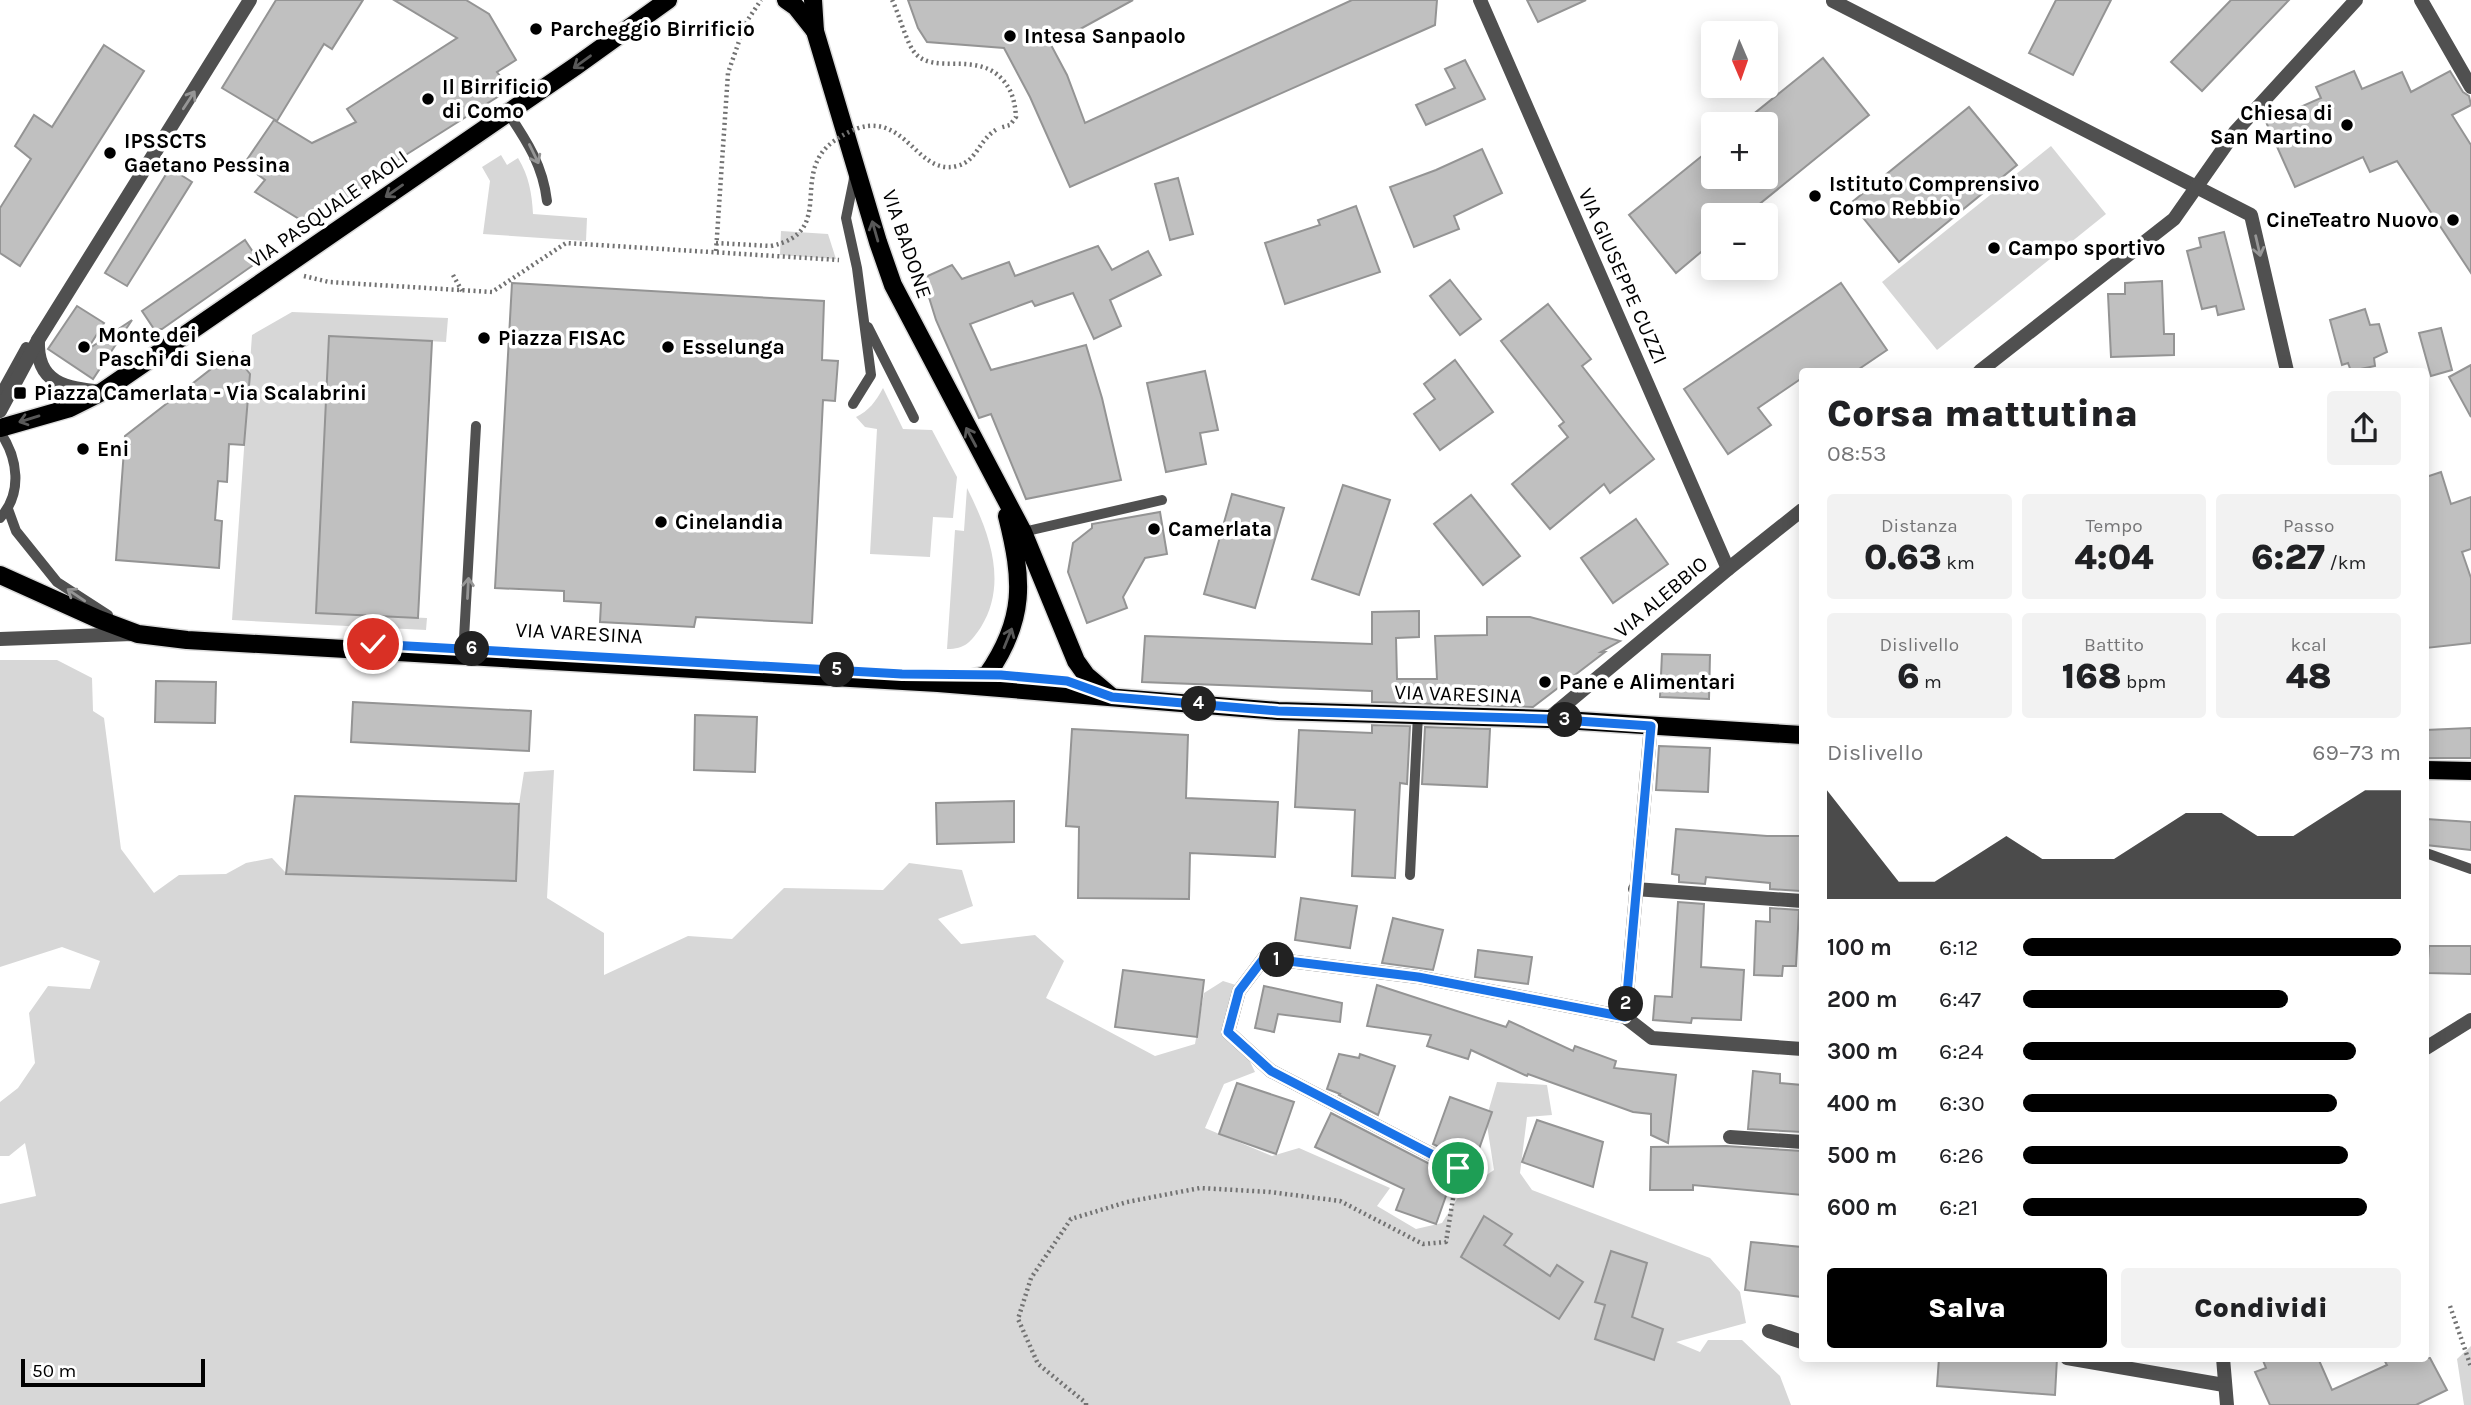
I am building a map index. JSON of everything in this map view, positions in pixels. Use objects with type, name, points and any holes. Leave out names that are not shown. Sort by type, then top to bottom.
[{"type":"main road","points":[[662,4],[674,0]]},
{"type":"main road","name":"VIA BADONE","points":[[786,0],[796,7],[815,31]]},
{"type":"main road","name":"VIA BADONE","points":[[813,0],[815,31],[893,285],[1023,532],[1076,661],[1086,675],[1112,697]]},
{"type":"main road","name":"VIA PASQUALE PAOLI","points":[[0,430],[70,408],[102,392],[662,4]]},
{"type":"main road","name":"VIA BADONE","points":[[987,675],[1000,656],[1011,631],[1019,602],[1019,575],[1003,497]]},
{"type":"main road","name":"VIA VARESINA","points":[[0,575],[138,634],[187,640],[464,652],[937,683],[1278,711],[1548,719],[1799,735]]},
{"type":"main road","points":[[937,683],[987,675]]},
{"type":"main road","points":[[2429,770],[2471,771]]},
{"type":"street","points":[[0,411],[36,337],[250,0]]},
{"type":"street","name":"VIA GIUSEPPE CUZZI","points":[[1480,0],[1728,569]]},
{"type":"street","points":[[1984,368],[2174,219],[2235,132],[2356,0]]},
{"type":"street","points":[[2421,0],[2471,87]]},
{"type":"street","points":[[1833,1],[2251,215],[2286,368]]},
{"type":"street","points":[[36,337],[39,360],[50,377],[71,388],[102,392]]},
{"type":"street","name":"VIA ALEBBIO","points":[[1548,719],[1799,512]]},
{"type":"street","points":[[0,639],[138,634]]},
{"type":"street","points":[[1625,1017],[1651,726]]},
{"type":"street","points":[[1635,889],[1799,901]]},
{"type":"street","points":[[1458,1168],[1271,1071],[1228,1032],[1239,991],[1264,958],[1418,977],[1625,1017],[1652,1038],[1799,1049]]},
{"type":"street","points":[[2429,1046],[2471,1020]]},
{"type":"street","points":[[1730,1136],[1799,1142]]},
{"type":"street","points":[[1769,1331],[1799,1341]]},
{"type":"street","points":[[2090,1362],[2224,1385]]},
{"type":"street","points":[[2223,1362],[2227,1405]]},
{"type":"lane","points":[[508,113],[530,146],[540,167],[547,201]]},
{"type":"lane","points":[[853,404],[871,375],[857,268],[846,218],[857,166]]},
{"type":"lane","points":[[864,320],[914,418]]},
{"type":"lane","points":[[0,394],[36,337]]},
{"type":"lane","points":[[464,652],[476,426]]},
{"type":"lane","points":[[0,430],[14,458],[16,477],[14,494],[4,513]]},
{"type":"lane","points":[[1023,532],[1162,500]]},
{"type":"lane","name":"VIA VARESINA","points":[[4,513],[26,547],[57,582],[103,613],[141,626],[191,633],[464,652],[902,674],[987,675],[1067,681],[1112,697]]},
{"type":"lane","points":[[1410,876],[1418,715]]},
{"type":"lane","points":[[2429,854],[2471,869]]},
{"type":"path","points":[[716,251],[728,73],[745,23],[761,0]]},
{"type":"path","points":[[716,243],[771,246],[785,243],[796,236],[809,216],[812,171],[816,161],[822,151],[845,134],[866,128],[884,127],[905,138],[930,162],[945,167],[965,162],[973,156],[982,139],[999,128],[1010,125],[1016,117],[1016,103],[1008,85],[996,73],[983,65],[933,62],[917,56],[892,0]]},
{"type":"path","points":[[279,271],[329,282],[492,292],[566,243],[836,259],[857,268]]},
{"type":"path","points":[[453,275],[463,290]]},
{"type":"path","points":[[1086,1405],[1038,1364],[1017,1319],[1031,1278],[1071,1219],[1127,1202],[1200,1188],[1270,1192],[1340,1201],[1423,1244],[1446,1242],[1458,1168]]},
{"type":"path","points":[[2450,1306],[2471,1367]]},
{"type":"shaded area","name":"Campo sportivo","points":[[2051,146],[2106,214],[1937,350],[1882,282]]},
{"type":"shaded area","points":[[501,155],[507,165],[518,158],[522,165],[529,185],[533,214],[587,218],[586,241],[483,234],[490,181],[482,167]]},
{"type":"shaded area","points":[[781,231],[828,234],[836,259],[780,255]]},
{"type":"shaded area","points":[[292,312],[448,318],[446,342],[330,336],[316,613],[427,618],[426,630],[232,620],[252,335]]},
{"type":"shaded area","points":[[883,388],[903,429],[932,430],[957,477],[953,518],[933,517],[930,557],[870,554],[877,429],[865,427],[856,417],[872,405]]},
{"type":"shaded area","points":[[967,488],[988,539],[994,592],[989,610],[974,637],[963,646],[947,649],[955,530],[964,531]]},
{"type":"shaded area","points":[[0,660],[57,660],[92,678],[93,711],[104,718],[121,849],[154,893],[179,875],[226,874],[246,863],[272,858],[287,874],[516,881],[519,804],[524,772],[554,770],[547,898],[604,933],[604,975],[688,936],[732,939],[784,888],[883,890],[909,863],[962,870],[973,906],[938,919],[961,944],[1035,935],[1064,961],[1046,998],[1155,1056],[1195,1044],[1204,993],[1223,981],[1239,986],[1235,1031],[1255,1072],[1224,1084],[1205,1128],[1272,1156],[1299,1148],[1390,1188],[1377,1206],[1416,1229],[1442,1223],[1462,1191],[1494,1170],[1486,1119],[1497,1082],[1547,1085],[1552,1115],[1527,1117],[1520,1173],[1532,1190],[1710,1258],[1740,1292],[1746,1323],[1676,1342],[1700,1352],[1708,1340],[1742,1340],[1780,1376],[1791,1405],[0,1405],[0,1204],[36,1196],[25,1143],[9,1156],[0,1156],[0,1102],[18,1088],[35,1063],[29,1013],[48,986],[90,989],[100,961],[62,947],[0,967]]},
{"type":"shaded area","points":[[2471,1346],[2471,1405],[2464,1405],[2457,1359]]},
{"type":"building","points":[[276,0],[363,0],[332,49],[324,44],[277,121],[222,88]]},
{"type":"building","points":[[394,0],[466,0],[489,14],[516,60],[497,72],[510,89],[366,180],[368,184],[309,225],[255,192],[265,180],[244,164],[274,120],[312,143],[356,122],[347,109],[457,38]]},
{"type":"building","points":[[908,0],[1133,0],[1051,45],[1067,75],[1085,123],[1352,0],[1437,0],[1435,25],[1070,187],[1030,97],[1004,48],[927,42],[918,28]]},
{"type":"building","points":[[1527,0],[1586,0],[1538,22]]},
{"type":"building","points":[[2056,0],[2111,0],[2073,75],[2029,53]]},
{"type":"building","points":[[2231,0],[2289,0],[2202,91],[2171,62]]},
{"type":"building","points":[[104,45],[144,71],[20,266],[0,253],[0,208],[31,159],[15,146],[34,115],[52,127]]},
{"type":"building","points":[[1823,58],[1869,115],[1778,189],[1778,112],[1756,112],[1773,98],[1778,98],[1778,94]]},
{"type":"building","points":[[1465,60],[1485,99],[1426,125],[1416,105],[1455,88],[1445,69]]},
{"type":"building","points":[[2354,71],[2362,89],[2402,72],[2411,92],[2450,71],[2463,92],[2469,96],[2471,105],[2452,115],[2471,145],[2471,273],[2397,161],[2370,172],[2363,157],[2295,187],[2266,122],[2321,98],[2316,87]]},
{"type":"building","points":[[1969,107],[2017,165],[1899,262],[1851,203]]},
{"type":"building","points":[[1482,149],[1502,193],[1454,216],[1459,229],[1414,247],[1390,187]]},
{"type":"building","points":[[1701,157],[1701,189],[1778,189],[1761,203],[1701,203],[1701,252],[1676,273],[1629,215]]},
{"type":"building","points":[[170,168],[192,182],[127,286],[105,273]]},
{"type":"building","points":[[1178,178],[1193,234],[1170,240],[1155,184]]},
{"type":"building","points":[[1356,206],[1380,272],[1285,304],[1265,243],[1320,225],[1318,220]]},
{"type":"building","points":[[2224,232],[2244,309],[2218,315],[2216,306],[2202,309],[2187,251],[2201,247],[2199,238]]},
{"type":"building","points":[[245,240],[259,261],[162,329],[154,329],[142,311]]},
{"type":"building","points":[[1098,246],[1112,270],[1148,251],[1161,275],[1110,300],[1121,326],[1094,339],[1073,293],[1035,306],[1032,301],[970,324],[991,370],[1086,345],[1102,398],[1121,480],[1026,499],[991,414],[979,418],[936,320],[923,278],[952,265],[962,279],[1009,262],[1015,276]]},
{"type":"building","points":[[1450,280],[1481,319],[1460,335],[1430,296]]},
{"type":"building","points":[[2162,281],[2164,334],[2174,334],[2174,355],[2111,357],[2108,294],[2125,294],[2125,283]]},
{"type":"building","points":[[512,283],[824,301],[822,360],[838,361],[835,401],[823,400],[812,623],[696,617],[694,627],[600,622],[601,603],[564,601],[564,591],[495,588]]},
{"type":"building","points":[[1841,283],[1887,350],[1860,368],[1799,368],[1799,380],[1758,408],[1771,425],[1728,454],[1684,389]]},
{"type":"building","points":[[1548,304],[1591,359],[1582,366],[1654,459],[1610,493],[1604,484],[1550,529],[1512,484],[1568,437],[1559,426],[1564,422],[1501,341]]},
{"type":"building","points":[[77,306],[104,323],[87,350],[132,320],[93,379],[48,349]]},
{"type":"building","points":[[2365,309],[2370,325],[2379,324],[2387,352],[2374,358],[2375,366],[2350,368],[2348,363],[2342,365],[2330,320]]},
{"type":"building","points":[[2441,328],[2452,370],[2431,376],[2419,333]]},
{"type":"building","points":[[329,336],[432,341],[418,618],[316,613]]},
{"type":"building","points":[[233,352],[250,374],[244,445],[229,444],[227,482],[218,481],[215,520],[222,521],[219,568],[116,560],[125,436]]},
{"type":"building","points":[[1455,360],[1493,412],[1440,450],[1414,414],[1435,399],[1424,384]]},
{"type":"building","points":[[2471,365],[2471,417],[2449,377]]},
{"type":"building","points":[[1205,371],[1218,430],[1200,433],[1206,464],[1166,472],[1147,383]]},
{"type":"building","points":[[2441,472],[2451,504],[2471,497],[2471,549],[2462,552],[2471,578],[2471,643],[2429,648],[2429,476]]},
{"type":"building","points":[[1343,485],[1390,500],[1359,595],[1312,579]]},
{"type":"building","points":[[1232,494],[1284,508],[1255,608],[1204,594]]},
{"type":"building","points":[[1471,495],[1520,556],[1483,585],[1434,524]]},
{"type":"building","points":[[1160,512],[1167,554],[1145,558],[1123,597],[1127,608],[1087,623],[1068,572],[1073,543],[1092,528],[1092,524]]},
{"type":"building","points":[[1636,519],[1668,564],[1613,603],[1581,558]]},
{"type":"building","points":[[1419,611],[1419,637],[1396,638],[1397,679],[1437,679],[1435,636],[1487,635],[1487,617],[1530,617],[1620,641],[1601,652],[1605,652],[1533,707],[1372,702],[1372,691],[1142,682],[1145,636],[1372,644],[1372,612]]},
{"type":"building","points":[[1662,654],[1710,655],[1709,699],[1660,697]]},
{"type":"building","points":[[156,681],[216,682],[215,723],[155,722]]},
{"type":"building","points":[[353,702],[531,711],[529,751],[351,742]]},
{"type":"building","points":[[695,715],[757,717],[755,772],[694,770]]},
{"type":"building","points":[[1372,725],[1410,726],[1407,784],[1400,783],[1395,878],[1352,876],[1355,810],[1295,807],[1299,730],[1372,733]]},
{"type":"building","points":[[1425,727],[1490,729],[1487,787],[1422,784]]},
{"type":"building","points":[[2471,728],[2471,758],[2429,758],[2429,730]]},
{"type":"building","points":[[1072,729],[1188,735],[1186,798],[1278,802],[1275,857],[1190,853],[1189,899],[1078,898],[1079,827],[1066,826]]},
{"type":"building","points":[[1659,746],[1710,748],[1708,792],[1656,790]]},
{"type":"building","points":[[295,796],[519,804],[516,881],[286,874]]},
{"type":"building","points":[[1014,801],[1014,842],[937,844],[936,803]]},
{"type":"building","points":[[2429,819],[2471,822],[2471,850],[2429,845]]},
{"type":"building","points":[[1676,829],[1799,836],[1799,891],[1770,889],[1770,883],[1706,877],[1705,884],[1679,882],[1679,875],[1672,874]]},
{"type":"building","points":[[1301,898],[1357,906],[1350,948],[1295,940]]},
{"type":"building","points":[[1678,902],[1704,904],[1701,967],[1744,970],[1741,1020],[1692,1018],[1691,1023],[1653,1020],[1655,996],[1672,997]]},
{"type":"building","points":[[1770,908],[1799,910],[1796,966],[1783,966],[1782,976],[1754,975],[1756,921],[1770,922]]},
{"type":"building","points":[[1393,918],[1443,930],[1433,970],[1382,963]]},
{"type":"building","points":[[2429,946],[2471,946],[2471,974],[2429,973]]},
{"type":"building","points":[[1478,950],[1532,957],[1528,984],[1475,977]]},
{"type":"building","points":[[1123,970],[1204,980],[1197,1037],[1115,1027]]},
{"type":"building","points":[[1377,985],[1506,1027],[1509,1021],[1573,1051],[1575,1046],[1616,1061],[1614,1068],[1676,1075],[1668,1143],[1651,1135],[1651,1114],[1633,1112],[1528,1074],[1527,1076],[1471,1050],[1468,1059],[1427,1046],[1431,1035],[1367,1026]]},
{"type":"building","points":[[1264,986],[1342,1003],[1340,1022],[1278,1014],[1274,1032],[1255,1028]]},
{"type":"building","points":[[1339,1054],[1359,1058],[1360,1054],[1395,1066],[1378,1115],[1327,1089]]},
{"type":"building","points":[[1753,1071],[1780,1074],[1780,1083],[1799,1085],[1799,1132],[1748,1129]]},
{"type":"building","points":[[1237,1083],[1294,1102],[1276,1154],[1219,1134]]},
{"type":"building","points":[[1450,1097],[1492,1112],[1479,1149],[1464,1144],[1460,1158],[1433,1144]]},
{"type":"building","points":[[1331,1113],[1453,1176],[1436,1224],[1396,1210],[1404,1189],[1315,1147]]},
{"type":"building","points":[[1537,1120],[1603,1142],[1593,1187],[1522,1162]]},
{"type":"building","points":[[1726,1146],[1799,1151],[1799,1195],[1693,1185],[1693,1190],[1650,1190],[1651,1147]]},
{"type":"building","points":[[1484,1216],[1512,1234],[1504,1245],[1550,1276],[1557,1265],[1583,1282],[1559,1319],[1461,1257]]},
{"type":"building","points":[[1751,1242],[1799,1247],[1799,1297],[1745,1290]]},
{"type":"building","points":[[1611,1251],[1647,1263],[1632,1317],[1663,1329],[1654,1360],[1595,1339],[1605,1305],[1595,1302]]},
{"type":"building","points":[[2430,1358],[2447,1390],[2416,1405],[2270,1405],[2255,1372],[2266,1368],[2264,1362],[2320,1362],[2332,1390],[2387,1365],[2385,1362],[2429,1362]]},
{"type":"building","points":[[1939,1362],[2057,1362],[2055,1395],[1937,1386]]},
{"type":"place","name":"Parcheggio Birrificio","points":[[536,29]]},
{"type":"place","name":"Intesa Sanpaolo","points":[[1010,36]]},
{"type":"place","name":"Il Birrificio di Como","points":[[428,99]]},
{"type":"place","name":"Chiesa di San Martino","points":[[2347,125]]},
{"type":"place","name":"IPSSCTS Gaetano Pessina","points":[[110,153]]},
{"type":"place","name":"Istituto Comprensivo Como Rebbio","points":[[1815,196]]},
{"type":"place","name":"CineTeatro Nuovo","points":[[2453,220]]},
{"type":"place","name":"Campo sportivo","points":[[1994,248]]},
{"type":"place","name":"Piazza FISAC","points":[[484,338]]},
{"type":"place","name":"Monte dei Paschi di Siena","points":[[84,347]]},
{"type":"place","name":"Esselunga","points":[[668,347]]},
{"type":"place","name":"Piazza Camerlata - Via Scalabrini","points":[[20,393]]},
{"type":"place","name":"Eni","points":[[83,449]]},
{"type":"place","name":"Cinelandia","points":[[661,522]]},
{"type":"place","name":"Camerlata","points":[[1154,529]]},
{"type":"place","name":"Pane e Alimentari","points":[[1545,682]]},
{"type":"route","points":[[373,644],[902,674],[1001,675],[1067,681],[1112,697],[1278,711],[1548,719],[1651,726],[1625,1017],[1418,977],[1264,958],[1239,991],[1228,1032],[1271,1071],[1458,1168]]}]
